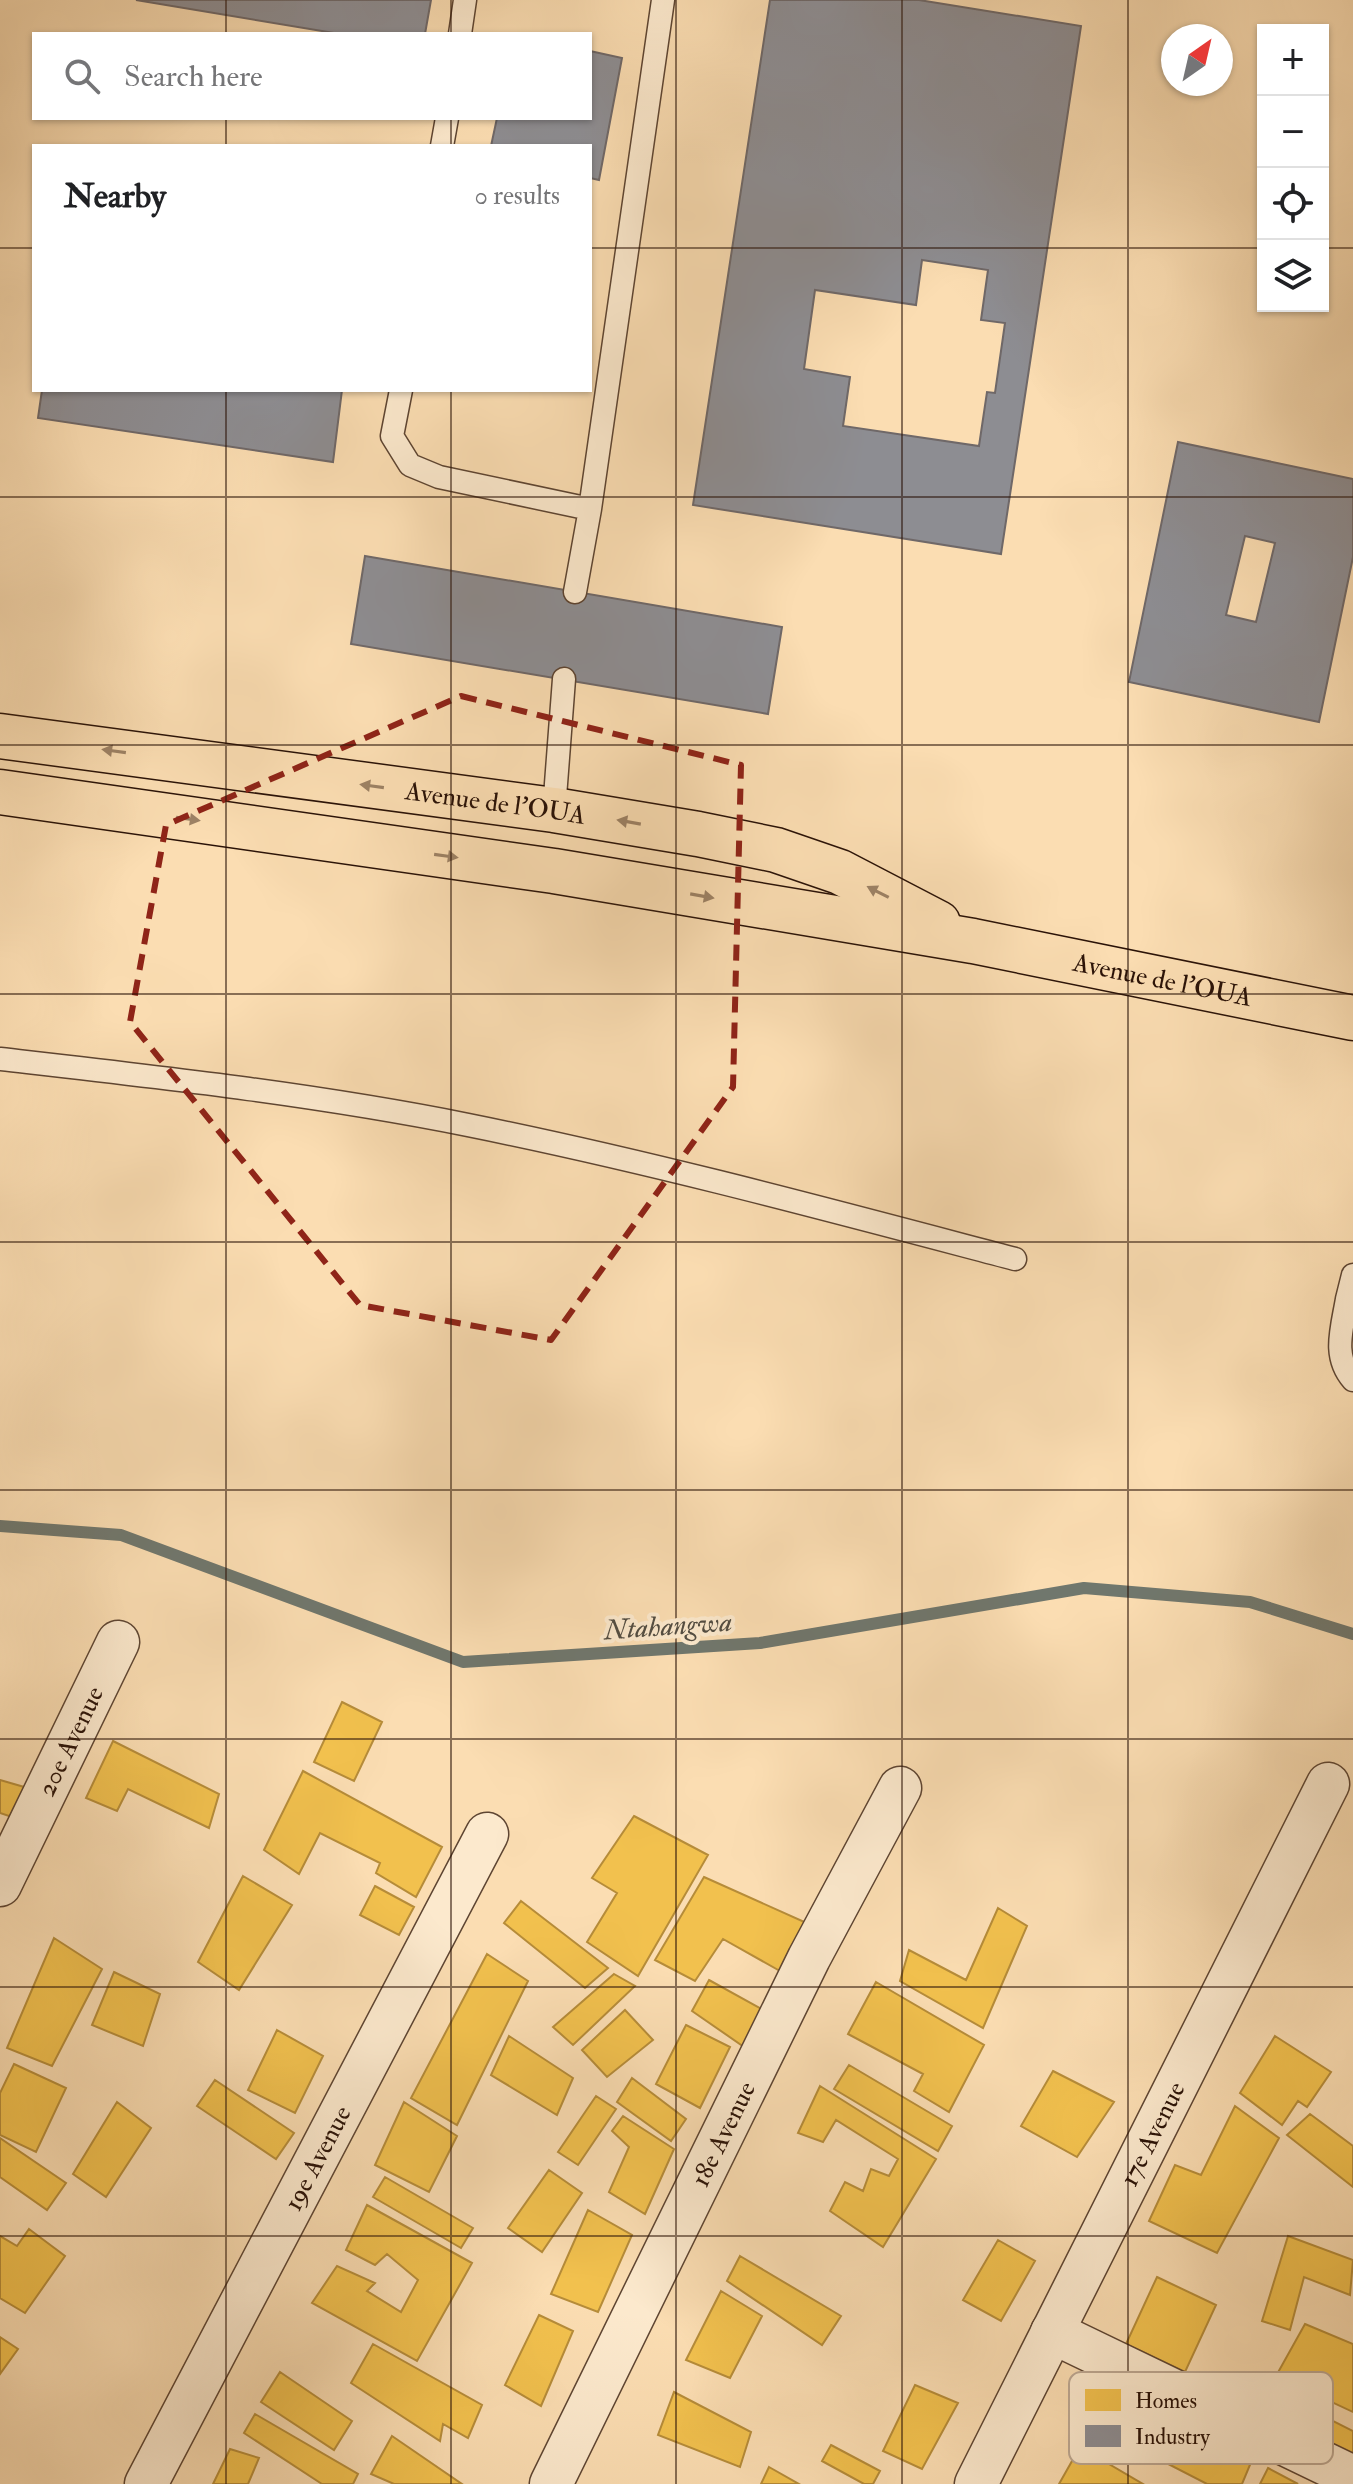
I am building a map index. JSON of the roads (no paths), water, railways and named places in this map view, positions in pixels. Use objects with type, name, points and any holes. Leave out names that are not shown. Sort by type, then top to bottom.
[{"type":"main road","name":"Avenue de l'OUA","points":[[0,736],[554,810],[776,850],[840,872],[973,941]]},
{"type":"main road","name":"Avenue de l'OUA","points":[[0,792],[554,871],[973,941],[1353,1018]]},
{"type":"main road","points":[[554,810],[554,871]]},
{"type":"street","name":"20e Avenue","points":[[0,1885],[118,1642]]},
{"type":"street","name":"17e Avenue","points":[[976,2484],[1328,1784]]},
{"type":"street","name":"18e Avenue","points":[[551,2484],[809,1958],[900,1788]]},
{"type":"street","name":"19e Avenue","points":[[146,2484],[487,1834]]},
{"type":"street","points":[[1052,2332],[1135,2372]]},
{"type":"street","points":[[1326,2464],[1353,2477]]},
{"type":"lane","points":[[460,32],[465,0]]},
{"type":"lane","points":[[575,592],[590,509],[663,0]]},
{"type":"lane","points":[[442,144],[447,120]]},
{"type":"lane","points":[[401,392],[392,436],[410,465],[439,477],[590,509]]},
{"type":"lane","points":[[554,810],[564,679]]},
{"type":"lane","points":[[0,1059],[272,1090],[467,1125],[707,1178],[1015,1259]]},
{"type":"lane","points":[[1353,1275],[1338,1347],[1341,1367],[1353,1380]]},
{"type":"waterway","name":"Ntahangwa","points":[[0,1526],[121,1535],[463,1662],[760,1643],[1084,1588],[1250,1602],[1353,1634]]}]
